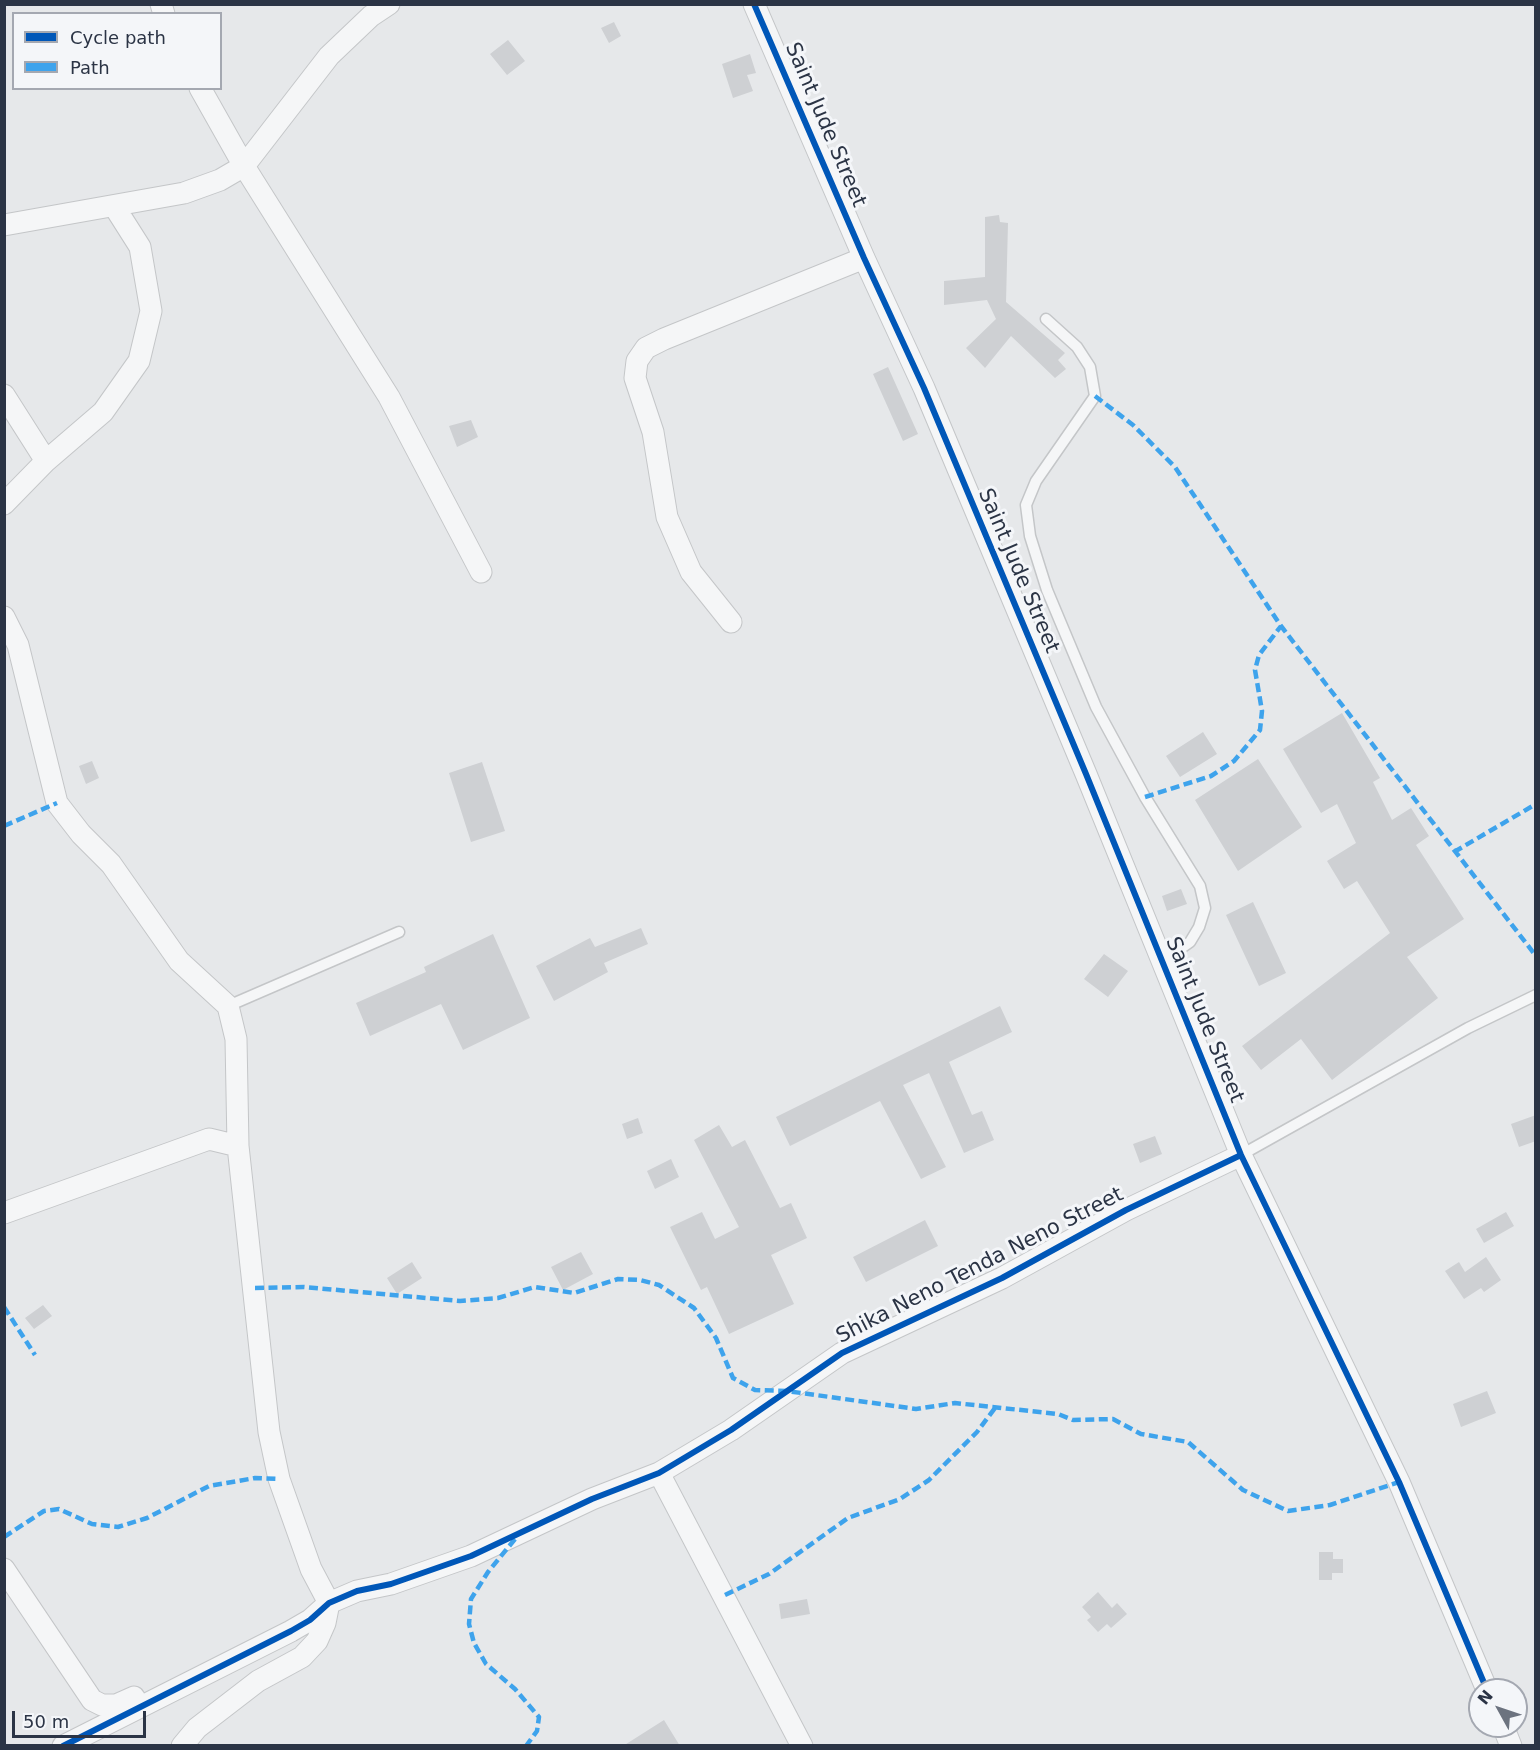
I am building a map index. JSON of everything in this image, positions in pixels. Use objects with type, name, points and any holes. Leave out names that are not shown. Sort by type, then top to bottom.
[{"type":"street","points":[[4,225],[184,193],[220,180],[244,166],[329,56],[371,16],[389,4]]},
{"type":"street","name":"Saint Jude Street","points":[[754,4],[864,258],[924,388],[1163,961],[1241,1155],[1399,1482],[1482,1678]]},
{"type":"street","points":[[201,90],[244,166],[389,397],[481,572]]},
{"type":"street","points":[[4,504],[46,461],[103,412],[139,361],[151,311],[140,247],[114,206]]},
{"type":"street","points":[[731,622],[691,572],[667,517],[653,432],[635,378],[637,361],[646,348],[664,339],[864,258]]},
{"type":"street","points":[[4,395],[46,461]]},
{"type":"street","points":[[4,617],[18,645],[57,803],[81,834],[111,864],[179,961],[228,1006],[236,1039],[238,1146],[269,1432],[279,1479],[311,1569],[327,1600],[325,1623],[317,1641],[302,1657],[258,1681],[197,1728],[182,1746]]},
{"type":"street","points":[[4,1213],[209,1139],[238,1146]]},
{"type":"street","name":"Shika Neno Tenda Neno Street","points":[[63,1746],[291,1631],[310,1620],[327,1600],[391,1584],[471,1556],[592,1499],[659,1473],[731,1430],[842,1353],[1002,1278],[1126,1210],[1241,1155]]},
{"type":"street","points":[[659,1473],[802,1746]]},
{"type":"street","points":[[4,1569],[92,1700],[102,1705],[116,1705],[139,1695],[327,1600]]},
{"type":"lane","points":[[1046,318],[1077,347],[1090,367],[1095,396],[1036,481],[1026,506],[1029,536],[1047,590],[1096,707],[1200,886],[1205,908],[1199,927],[1190,942],[1163,961]]},
{"type":"lane","points":[[228,1006],[399,932]]},
{"type":"lane","points":[[1241,1155],[1468,1028],[1536,995]]},
{"type":"building","points":[[614,22],[621,36],[609,43],[601,28]]},
{"type":"building","points":[[508,40],[525,61],[507,75],[490,54]]},
{"type":"building","points":[[750,54],[756,73],[747,75],[753,91],[733,98],[722,64]]},
{"type":"building","points":[[999,215],[1000,222],[1008,223],[1006,302],[1065,353],[1058,360],[1066,369],[1055,378],[1011,336],[985,368],[966,348],[996,319],[987,300],[944,305],[944,281],[985,277],[985,217]]},
{"type":"building","points":[[888,367],[918,434],[903,441],[873,374]]},
{"type":"building","points":[[471,420],[478,437],[457,447],[449,426]]},
{"type":"building","points":[[1342,713],[1380,778],[1373,782],[1392,820],[1411,808],[1429,836],[1416,845],[1464,919],[1407,957],[1438,998],[1332,1080],[1301,1039],[1261,1070],[1242,1046],[1390,933],[1357,881],[1344,889],[1327,861],[1356,843],[1337,804],[1321,813],[1283,749]]},
{"type":"building","points":[[1203,732],[1217,754],[1180,777],[1166,756]]},
{"type":"building","points":[[1258,759],[1302,827],[1238,871],[1195,800]]},
{"type":"building","points":[[92,761],[99,778],[86,784],[79,766]]},
{"type":"building","points":[[482,762],[505,831],[471,842],[449,773]]},
{"type":"building","points":[[1181,889],[1187,904],[1167,911],[1162,896]]},
{"type":"building","points":[[1253,902],[1286,973],[1259,986],[1226,915]]},
{"type":"building","points":[[641,928],[648,944],[604,963],[608,972],[554,1001],[536,966],[590,938],[595,947]]},
{"type":"building","points":[[493,934],[530,1018],[463,1050],[441,1004],[370,1036],[356,1003],[426,972],[424,967]]},
{"type":"building","points":[[1104,954],[1128,971],[1108,997],[1084,979]]},
{"type":"building","points":[[1000,1006],[1012,1032],[949,1062],[972,1115],[982,1111],[994,1140],[964,1153],[929,1073],[903,1085],[946,1167],[921,1179],[880,1101],[790,1146],[776,1117]]},
{"type":"building","points":[[1536,1115],[1536,1141],[1519,1147],[1511,1124]]},
{"type":"building","points":[[638,1118],[643,1133],[627,1139],[622,1124]]},
{"type":"building","points":[[719,1125],[732,1147],[745,1140],[780,1208],[791,1203],[807,1238],[771,1255],[794,1304],[729,1334],[707,1287],[701,1290],[670,1227],[702,1212],[715,1239],[739,1227],[694,1140]]},
{"type":"building","points":[[1155,1136],[1162,1154],[1140,1163],[1133,1144]]},
{"type":"building","points":[[671,1159],[679,1177],[655,1189],[647,1171]]},
{"type":"building","points":[[1506,1212],[1514,1226],[1484,1243],[1476,1229]]},
{"type":"building","points":[[925,1220],[938,1246],[866,1282],[853,1257]]},
{"type":"building","points":[[581,1252],[593,1274],[563,1290],[551,1267]]},
{"type":"building","points":[[1486,1257],[1501,1280],[1484,1292],[1481,1288],[1464,1299],[1445,1271],[1459,1262],[1465,1272]]},
{"type":"building","points":[[412,1262],[422,1278],[397,1294],[387,1278]]},
{"type":"building","points":[[43,1305],[52,1316],[34,1329],[25,1318]]},
{"type":"building","points":[[1487,1391],[1496,1413],[1461,1427],[1453,1404]]},
{"type":"building","points":[[1319,1552],[1333,1552],[1333,1559],[1343,1559],[1343,1573],[1332,1573],[1332,1580],[1319,1580]]},
{"type":"building","points":[[1098,1592],[1112,1608],[1117,1603],[1127,1614],[1111,1628],[1107,1624],[1098,1632],[1087,1620],[1091,1617],[1082,1607]]},
{"type":"building","points":[[807,1599],[810,1614],[781,1619],[779,1604]]},
{"type":"building","points":[[664,1720],[680,1746],[623,1746]]},
{"type":"marked path","points":[[1095,396],[1133,425],[1175,467],[1281,626],[1536,956]]},
{"type":"marked path","points":[[1145,797],[1211,776],[1234,761],[1260,730],[1262,711],[1255,670],[1259,655],[1281,626]]},
{"type":"marked path","points":[[4,826],[57,803]]},
{"type":"marked path","points":[[1454,852],[1536,804]]},
{"type":"marked path","points":[[255,1288],[304,1287],[460,1301],[498,1298],[535,1287],[574,1293],[618,1279],[640,1280],[659,1285],[694,1308],[716,1338],[733,1378],[755,1390],[787,1391],[916,1409],[955,1403],[1058,1414],[1073,1420],[1113,1419],[1141,1434],[1188,1442],[1243,1490],[1288,1511],[1330,1505],[1399,1482]]},
{"type":"marked path","points":[[4,1307],[35,1355]]},
{"type":"marked path","points":[[725,1595],[769,1574],[848,1518],[900,1499],[929,1480],[977,1432],[995,1408]]},
{"type":"marked path","points":[[4,1537],[44,1511],[59,1509],[92,1524],[118,1527],[147,1518],[209,1486],[255,1478],[279,1479]]},
{"type":"marked path","points":[[515,1539],[488,1572],[471,1599],[469,1624],[474,1643],[486,1664],[515,1689],[539,1717],[537,1731],[526,1746]]},
{"type":"cycle path","points":[[754,4],[864,258],[924,388],[1086,774],[1241,1155],[1399,1482],[1482,1678]]},
{"type":"cycle path","points":[[63,1746],[291,1631],[310,1620],[329,1603],[357,1591],[391,1584],[471,1556],[592,1499],[659,1473],[731,1430],[842,1353],[1002,1278],[1126,1210],[1241,1155]]}]
